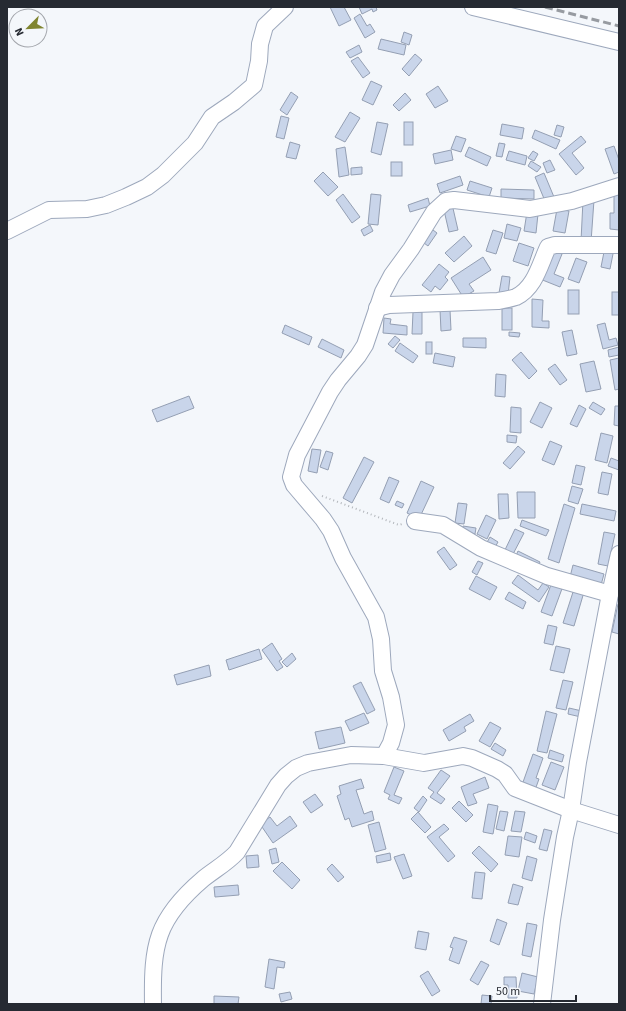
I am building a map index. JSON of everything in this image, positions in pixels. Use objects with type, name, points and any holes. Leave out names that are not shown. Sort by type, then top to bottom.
[{"type":"street","points":[[7,231],[49,210],[87,209],[106,205],[147,187],[163,175],[195,143],[212,118],[254,86],[259,61],[260,44],[265,26],[284,7]]},
{"type":"street","points":[[473,7],[619,42]]},
{"type":"street","points":[[384,756],[391,743],[396,725],[391,696],[383,671],[381,640],[376,617],[343,558],[331,531],[323,518],[294,485],[291,477],[297,455],[330,392],[366,345],[377,308],[392,275],[411,249],[434,212],[446,201],[463,201],[530,208],[572,201],[619,186]]},
{"type":"street","points":[[377,308],[389,305],[507,300],[517,297],[534,281],[548,247],[619,245]]},
{"type":"street","points":[[415,521],[443,525],[481,548],[547,576],[610,594]]},
{"type":"street","points":[[542,1004],[552,920],[565,837],[610,594],[619,554]]},
{"type":"street","points":[[154,1004],[153,973],[158,938],[172,909],[203,879],[230,860],[237,852],[270,796],[282,780],[296,768],[308,763],[352,755],[384,756],[424,763],[463,756],[487,764],[505,774],[515,788],[571,810],[619,825]]},
{"type":"path","points":[[322,496],[399,525],[415,521]]},
{"type":"building","points":[[330,7],[344,7],[351,20],[339,26]]},
{"type":"building","points":[[359,7],[376,7],[377,10],[373,12],[372,9],[362,14]]},
{"type":"building","points":[[360,14],[367,26],[370,24],[375,32],[365,38],[354,18]]},
{"type":"building","points":[[404,32],[412,35],[409,45],[401,42]]},
{"type":"building","points":[[381,39],[406,45],[404,55],[378,49]]},
{"type":"building","points":[[359,45],[362,52],[350,58],[346,52]]},
{"type":"building","points":[[415,54],[422,60],[409,76],[402,69]]},
{"type":"building","points":[[358,57],[370,73],[363,78],[351,61]]},
{"type":"building","points":[[371,81],[382,86],[373,105],[362,100]]},
{"type":"building","points":[[438,86],[448,101],[435,108],[426,94]]},
{"type":"building","points":[[291,92],[298,97],[287,115],[280,110]]},
{"type":"building","points":[[405,93],[411,100],[399,111],[393,105]]},
{"type":"building","points":[[350,112],[360,118],[345,142],[335,137]]},
{"type":"building","points":[[281,116],[289,118],[284,139],[276,137]]},
{"type":"building","points":[[377,122],[388,124],[381,155],[371,152]]},
{"type":"building","points":[[404,122],[413,122],[413,145],[404,145]]},
{"type":"building","points":[[502,124],[524,128],[522,139],[500,135]]},
{"type":"building","points":[[557,125],[564,127],[561,137],[554,135]]},
{"type":"building","points":[[535,130],[560,140],[556,149],[532,138]]},
{"type":"building","points":[[456,136],[466,139],[461,152],[451,149]]},
{"type":"building","points":[[581,136],[586,142],[572,153],[584,168],[576,175],[559,154]]},
{"type":"building","points":[[290,142],[300,145],[296,159],[286,157]]},
{"type":"building","points":[[499,143],[505,144],[502,157],[496,156]]},
{"type":"building","points":[[614,146],[619,160],[619,172],[614,174],[605,149]]},
{"type":"building","points":[[345,147],[349,175],[339,177],[336,149]]},
{"type":"building","points":[[469,147],[491,157],[487,166],[465,156]]},
{"type":"building","points":[[451,150],[453,160],[435,164],[433,154]]},
{"type":"building","points":[[509,151],[527,156],[525,165],[506,160]]},
{"type":"building","points":[[533,151],[538,154],[534,161],[528,158]]},
{"type":"building","points":[[550,160],[555,170],[547,173],[543,163]]},
{"type":"building","points":[[531,161],[541,167],[537,172],[528,166]]},
{"type":"building","points":[[391,162],[402,162],[402,176],[391,176]]},
{"type":"building","points":[[362,167],[362,174],[351,175],[351,168]]},
{"type":"building","points":[[323,172],[338,187],[328,196],[314,181]]},
{"type":"building","points":[[544,173],[554,197],[545,201],[535,177]]},
{"type":"building","points":[[460,176],[463,185],[440,193],[437,184]]},
{"type":"building","points":[[470,181],[492,188],[489,197],[467,190]]},
{"type":"building","points":[[501,189],[534,190],[534,199],[501,198]]},
{"type":"building","points":[[614,191],[619,191],[619,230],[610,229],[610,213],[614,213]]},
{"type":"building","points":[[343,194],[360,217],[352,223],[336,200]]},
{"type":"building","points":[[371,194],[381,195],[378,225],[368,224]]},
{"type":"building","points":[[428,198],[430,206],[410,212],[408,205]]},
{"type":"building","points":[[583,200],[594,200],[591,242],[581,241]]},
{"type":"building","points":[[452,204],[458,230],[449,232],[443,206]]},
{"type":"building","points":[[557,209],[569,211],[565,233],[553,231]]},
{"type":"building","points":[[527,212],[538,214],[536,233],[524,231]]},
{"type":"building","points":[[507,224],[521,228],[517,241],[504,238]]},
{"type":"building","points":[[370,225],[373,231],[364,236],[361,230]]},
{"type":"building","points":[[429,227],[437,233],[428,246],[420,240]]},
{"type":"building","points":[[493,230],[503,233],[496,254],[486,251]]},
{"type":"building","points":[[464,236],[472,246],[454,262],[445,253]]},
{"type":"building","points":[[519,243],[534,248],[528,266],[513,261]]},
{"type":"building","points":[[605,247],[614,249],[610,269],[601,267]]},
{"type":"building","points":[[551,250],[562,254],[554,274],[564,278],[560,287],[540,279]]},
{"type":"building","points":[[483,257],[491,270],[469,284],[474,291],[463,297],[451,278]]},
{"type":"building","points":[[576,258],[587,262],[579,283],[568,279]]},
{"type":"building","points":[[439,264],[449,272],[445,277],[448,280],[440,290],[435,286],[431,292],[422,285]]},
{"type":"building","points":[[502,276],[510,277],[508,295],[499,293]]},
{"type":"building","points":[[568,290],[579,290],[579,314],[568,314]]},
{"type":"building","points":[[612,292],[619,292],[619,315],[612,315]]},
{"type":"building","points":[[532,299],[543,300],[542,321],[549,321],[549,328],[532,327]]},
{"type":"building","points":[[502,308],[512,308],[512,330],[502,330]]},
{"type":"building","points":[[440,310],[450,310],[451,330],[441,331]]},
{"type":"building","points":[[413,312],[422,312],[422,334],[412,334]]},
{"type":"building","points":[[384,318],[391,319],[390,324],[407,326],[407,335],[383,333]]},
{"type":"building","points":[[605,323],[609,340],[616,338],[618,345],[603,349],[597,325]]},
{"type":"building","points":[[285,325],[312,337],[309,345],[282,333]]},
{"type":"building","points":[[572,330],[577,354],[567,356],[562,332]]},
{"type":"building","points":[[509,332],[520,333],[519,337],[509,336]]},
{"type":"building","points":[[395,336],[400,340],[393,348],[388,344]]},
{"type":"building","points":[[463,338],[486,338],[486,348],[463,347]]},
{"type":"building","points":[[322,339],[344,350],[341,358],[318,347]]},
{"type":"building","points":[[426,342],[432,342],[432,354],[426,354]]},
{"type":"building","points":[[400,343],[418,356],[413,363],[395,351]]},
{"type":"building","points":[[619,347],[619,355],[609,357],[608,350]]},
{"type":"building","points":[[521,352],[537,371],[529,379],[512,360]]},
{"type":"building","points":[[435,353],[455,357],[453,367],[433,363]]},
{"type":"building","points":[[619,358],[619,389],[615,390],[610,360]]},
{"type":"building","points":[[594,361],[601,389],[586,392],[580,364]]},
{"type":"building","points":[[555,364],[567,380],[560,385],[548,369]]},
{"type":"building","points":[[496,374],[506,375],[505,397],[495,396]]},
{"type":"building","points":[[189,396],[194,408],[157,422],[152,410]]},
{"type":"building","points":[[540,402],[552,408],[542,428],[530,422]]},
{"type":"building","points":[[593,402],[605,409],[601,415],[589,408]]},
{"type":"building","points":[[579,405],[586,409],[577,427],[570,424]]},
{"type":"building","points":[[615,406],[619,406],[619,426],[614,425]]},
{"type":"building","points":[[511,407],[521,408],[521,433],[510,432]]},
{"type":"building","points":[[601,433],[613,436],[607,463],[595,460]]},
{"type":"building","points":[[507,435],[517,436],[516,443],[507,442]]},
{"type":"building","points":[[550,441],[562,446],[554,465],[542,460]]},
{"type":"building","points":[[518,446],[525,452],[510,469],[503,463]]},
{"type":"building","points":[[312,449],[321,450],[317,473],[308,471]]},
{"type":"building","points":[[326,451],[333,453],[328,470],[320,467]]},
{"type":"building","points":[[364,457],[374,462],[352,503],[343,498]]},
{"type":"building","points":[[611,458],[619,461],[619,470],[608,466]]},
{"type":"building","points":[[576,465],[585,467],[581,485],[572,483]]},
{"type":"building","points":[[602,472],[612,474],[608,495],[598,493]]},
{"type":"building","points":[[389,477],[399,481],[389,503],[380,499]]},
{"type":"building","points":[[421,481],[434,487],[419,519],[407,513]]},
{"type":"building","points":[[572,486],[583,489],[578,504],[568,501]]},
{"type":"building","points":[[517,492],[535,492],[535,518],[518,518]]},
{"type":"building","points":[[498,494],[508,494],[509,518],[499,519]]},
{"type":"building","points":[[397,501],[404,504],[402,508],[395,505]]},
{"type":"building","points":[[458,503],[467,504],[464,524],[455,523]]},
{"type":"building","points":[[564,504],[575,508],[559,563],[548,559]]},
{"type":"building","points":[[582,504],[616,511],[614,521],[580,514]]},
{"type":"building","points":[[486,515],[496,520],[487,539],[477,534]]},
{"type":"building","points":[[522,520],[549,530],[546,536],[520,526]]},
{"type":"building","points":[[463,526],[476,528],[475,534],[462,531]]},
{"type":"building","points":[[515,529],[524,533],[512,556],[504,552]]},
{"type":"building","points":[[604,532],[615,534],[608,566],[598,564]]},
{"type":"building","points":[[490,537],[498,542],[494,549],[486,544]]},
{"type":"building","points":[[444,547],[457,565],[450,570],[437,552]]},
{"type":"building","points":[[518,551],[540,562],[537,569],[515,558]]},
{"type":"building","points":[[478,561],[483,563],[477,575],[472,572]]},
{"type":"building","points":[[573,565],[604,574],[601,585],[570,577]]},
{"type":"building","points":[[518,575],[538,590],[543,583],[549,587],[539,602],[512,583]]},
{"type":"building","points":[[476,576],[497,587],[490,600],[469,589]]},
{"type":"building","points":[[552,582],[563,586],[552,616],[541,612]]},
{"type":"building","points":[[574,589],[584,592],[574,626],[563,623]]},
{"type":"building","points":[[509,592],[526,602],[523,609],[505,599]]},
{"type":"building","points":[[619,604],[619,634],[612,632]]},
{"type":"building","points":[[548,625],[557,627],[553,645],[544,643]]},
{"type":"building","points":[[272,643],[282,659],[279,661],[283,667],[277,671],[262,650]]},
{"type":"building","points":[[556,646],[570,649],[564,673],[550,670]]},
{"type":"building","points":[[259,649],[262,659],[229,670],[226,660]]},
{"type":"building","points":[[292,653],[296,659],[287,667],[282,662]]},
{"type":"building","points":[[209,665],[211,676],[177,685],[174,675]]},
{"type":"building","points":[[563,680],[573,682],[566,710],[556,708]]},
{"type":"building","points":[[361,682],[375,710],[367,714],[353,686]]},
{"type":"building","points":[[569,708],[582,711],[581,717],[568,714]]},
{"type":"building","points":[[546,711],[557,714],[547,753],[537,751]]},
{"type":"building","points":[[364,713],[369,723],[350,731],[345,721]]},
{"type":"building","points":[[470,714],[474,721],[464,727],[466,731],[449,741],[443,730]]},
{"type":"building","points":[[490,722],[501,728],[490,747],[479,741]]},
{"type":"building","points":[[341,727],[345,743],[319,749],[315,732]]},
{"type":"building","points":[[495,743],[506,750],[503,756],[491,749]]},
{"type":"building","points":[[550,750],[564,755],[562,762],[548,758]]},
{"type":"building","points":[[533,754],[543,758],[536,778],[539,779],[535,790],[522,785]]},
{"type":"building","points":[[551,762],[564,767],[555,790],[542,785]]},
{"type":"building","points":[[394,767],[404,771],[394,795],[402,798],[399,804],[388,799],[390,795],[384,792]]},
{"type":"building","points":[[441,770],[450,776],[437,793],[445,799],[441,804],[430,797],[434,792],[428,788]]},
{"type":"building","points":[[485,777],[489,788],[473,794],[477,803],[468,806],[461,787]]},
{"type":"building","points":[[361,779],[364,788],[356,790],[364,814],[372,811],[374,820],[352,827],[349,818],[345,820],[337,796],[341,794],[339,786]]},
{"type":"building","points":[[315,794],[323,805],[311,813],[303,802]]},
{"type":"building","points":[[423,796],[427,800],[419,812],[414,808]]},
{"type":"building","points":[[459,801],[473,815],[466,822],[452,808]]},
{"type":"building","points":[[488,804],[498,806],[493,834],[483,832]]},
{"type":"building","points":[[500,811],[508,812],[504,831],[496,829]]},
{"type":"building","points":[[515,811],[525,812],[521,832],[511,831]]},
{"type":"building","points":[[418,812],[431,827],[425,833],[411,819]]},
{"type":"building","points":[[290,816],[297,826],[273,843],[260,824],[270,817],[277,826]]},
{"type":"building","points":[[379,822],[386,849],[375,852],[368,825]]},
{"type":"building","points":[[444,824],[449,829],[439,837],[455,856],[448,862],[427,837]]},
{"type":"building","points":[[544,829],[552,831],[547,851],[539,849]]},
{"type":"building","points":[[526,832],[537,836],[535,843],[524,839]]},
{"type":"building","points":[[508,836],[522,837],[519,857],[505,855]]},
{"type":"building","points":[[479,846],[498,864],[491,872],[472,853]]},
{"type":"building","points":[[276,848],[279,862],[272,864],[269,850]]},
{"type":"building","points":[[390,853],[391,860],[377,863],[376,856]]},
{"type":"building","points":[[404,854],[412,876],[403,879],[394,857]]},
{"type":"building","points":[[258,855],[259,867],[247,868],[246,856]]},
{"type":"building","points":[[527,856],[537,859],[532,881],[522,878]]},
{"type":"building","points":[[282,862],[300,880],[292,889],[273,871]]},
{"type":"building","points":[[332,864],[344,877],[338,882],[327,869]]},
{"type":"building","points":[[475,872],[485,873],[482,899],[472,898]]},
{"type":"building","points":[[513,884],[523,887],[518,905],[508,903]]},
{"type":"building","points":[[238,885],[239,895],[215,897],[214,887]]},
{"type":"building","points":[[497,919],[507,923],[499,945],[490,941]]},
{"type":"building","points":[[527,923],[537,925],[531,957],[522,955]]},
{"type":"building","points":[[418,931],[429,933],[426,950],[415,948]]},
{"type":"building","points":[[454,937],[467,941],[459,964],[449,960],[453,948],[450,947]]},
{"type":"building","points":[[269,959],[285,962],[284,968],[277,967],[274,989],[265,987]]},
{"type":"building","points":[[481,961],[489,965],[478,985],[470,980]]},
{"type":"building","points":[[428,971],[440,991],[432,996],[420,976]]},
{"type":"building","points":[[522,973],[538,977],[534,994],[518,991]]},
{"type":"building","points":[[504,977],[516,977],[517,998],[508,998],[508,985],[504,985]]},
{"type":"building","points":[[290,992],[292,999],[281,1002],[279,994]]},
{"type":"building","points":[[482,995],[492,996],[491,1004],[481,1004]]},
{"type":"building","points":[[214,996],[239,997],[238,1004],[214,1004]]},
{"type":"railway","points":[[545,7],[619,26]]}]
